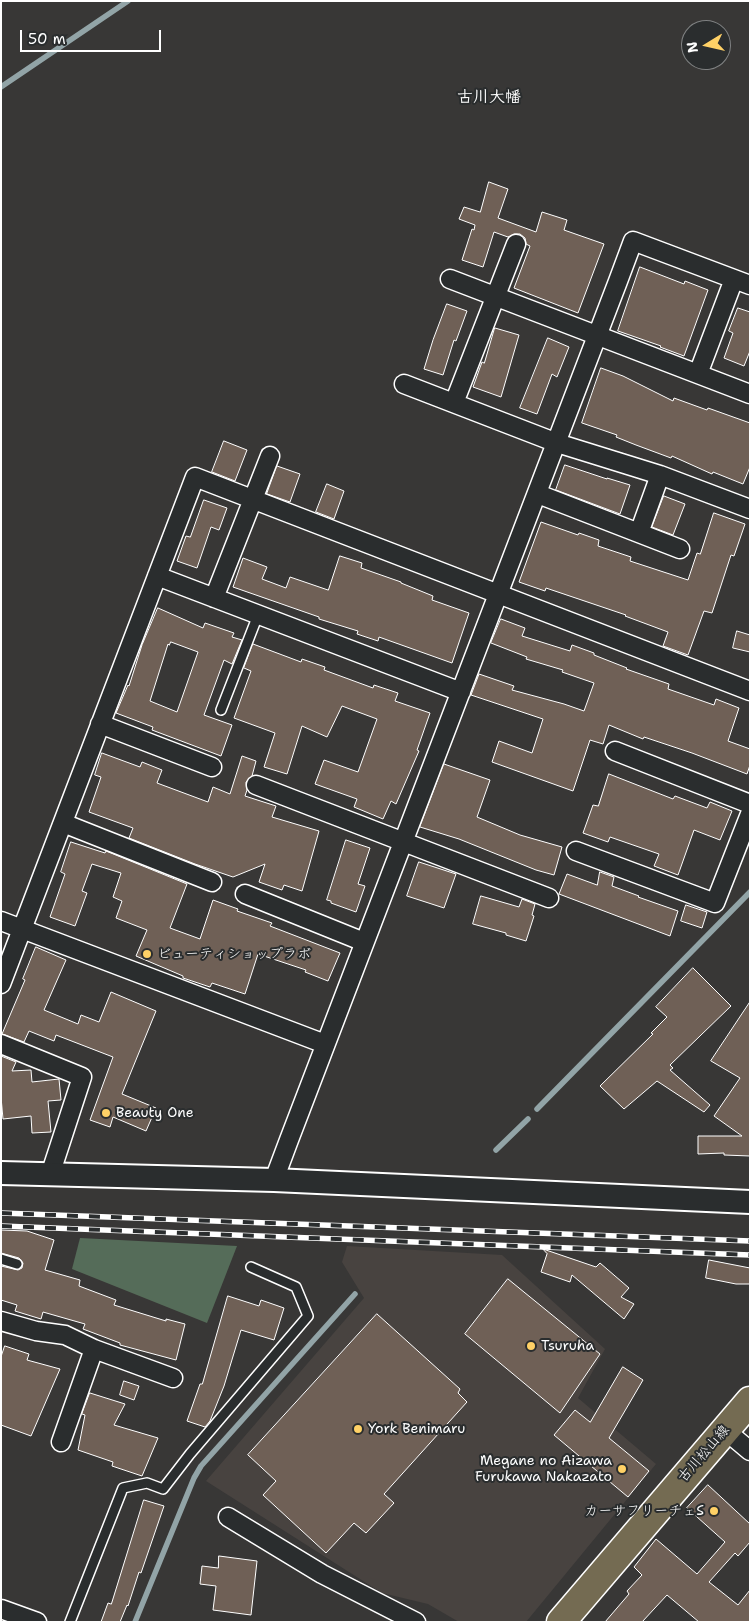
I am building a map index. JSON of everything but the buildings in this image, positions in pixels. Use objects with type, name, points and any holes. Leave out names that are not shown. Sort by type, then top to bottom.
[{"type":"main road","name":"古川松山線","points":[[561,1622],[750,1401]]},
{"type":"street","points":[[274,1180],[538,494],[632,241],[742,282],[698,374]]},
{"type":"street","points":[[454,403],[516,244]]},
{"type":"street","points":[[450,279],[750,394]]},
{"type":"street","points":[[404,384],[557,443],[660,475],[750,509]]},
{"type":"street","points":[[214,598],[270,456]]},
{"type":"street","points":[[639,533],[660,475]]},
{"type":"street","points":[[1,984],[194,477],[750,690]]},
{"type":"street","points":[[538,494],[680,548]]},
{"type":"street","points":[[157,576],[461,692]]},
{"type":"street","points":[[100,724],[212,767]]},
{"type":"street","points":[[615,751],[750,804]]},
{"type":"street","points":[[256,785],[549,898]]},
{"type":"street","points":[[576,851],[715,903],[750,814]]},
{"type":"street","points":[[63,823],[212,882]]},
{"type":"street","points":[[245,894],[364,942]]},
{"type":"street","points":[[1,921],[325,1044]]},
{"type":"street","points":[[1,1044],[82,1077],[50,1175]]},
{"type":"street","points":[[1,1173],[274,1180],[750,1202]]},
{"type":"street","points":[[1,1321],[36,1331],[64,1334],[94,1349],[174,1378]]},
{"type":"street","points":[[61,1442],[94,1349]]},
{"type":"street","points":[[725,1430],[750,1451]]},
{"type":"street","points":[[228,1517],[322,1574],[416,1622]]},
{"type":"street","points":[[1,1609],[36,1622]]},
{"type":"lane","points":[[221,710],[258,615]]},
{"type":"lane","points":[[1,1259],[17,1264]]},
{"type":"lane","points":[[70,1622],[123,1488],[148,1483],[163,1489],[190,1454],[308,1316],[296,1287],[251,1266]]},
{"type":"shaded area","points":[[347,1246],[502,1255],[605,1349],[578,1398],[656,1464],[526,1622],[459,1622],[428,1604],[382,1593],[206,1481],[364,1298],[342,1262]]},
{"type":"green space","points":[[80,1238],[237,1246],[207,1323],[72,1269]]},
{"type":"waterway","points":[[1,87],[128,1]]},
{"type":"waterway","points":[[537,1109],[750,892]]},
{"type":"waterway","points":[[496,1150],[528,1119]]},
{"type":"waterway","points":[[135,1622],[194,1478],[201,1466],[355,1294]]},
{"type":"railway","points":[[1,1213],[750,1241]]},
{"type":"railway","points":[[1,1226],[750,1255]]},
{"type":"place","name":"ビューティショップラボ","points":[[147,954]]},
{"type":"place","name":"Beauty One","points":[[106,1113]]},
{"type":"place","name":"Tsuruha","points":[[531,1346]]},
{"type":"place","name":"York Benimaru","points":[[358,1429]]},
{"type":"place","name":"Megane no Aizawa Furukawa Nakazato","points":[[622,1469]]},
{"type":"place","name":"カーサフリーチェS","points":[[714,1511]]},
{"type":"district","name":"古川大幡","points":[[489,98]]}]
